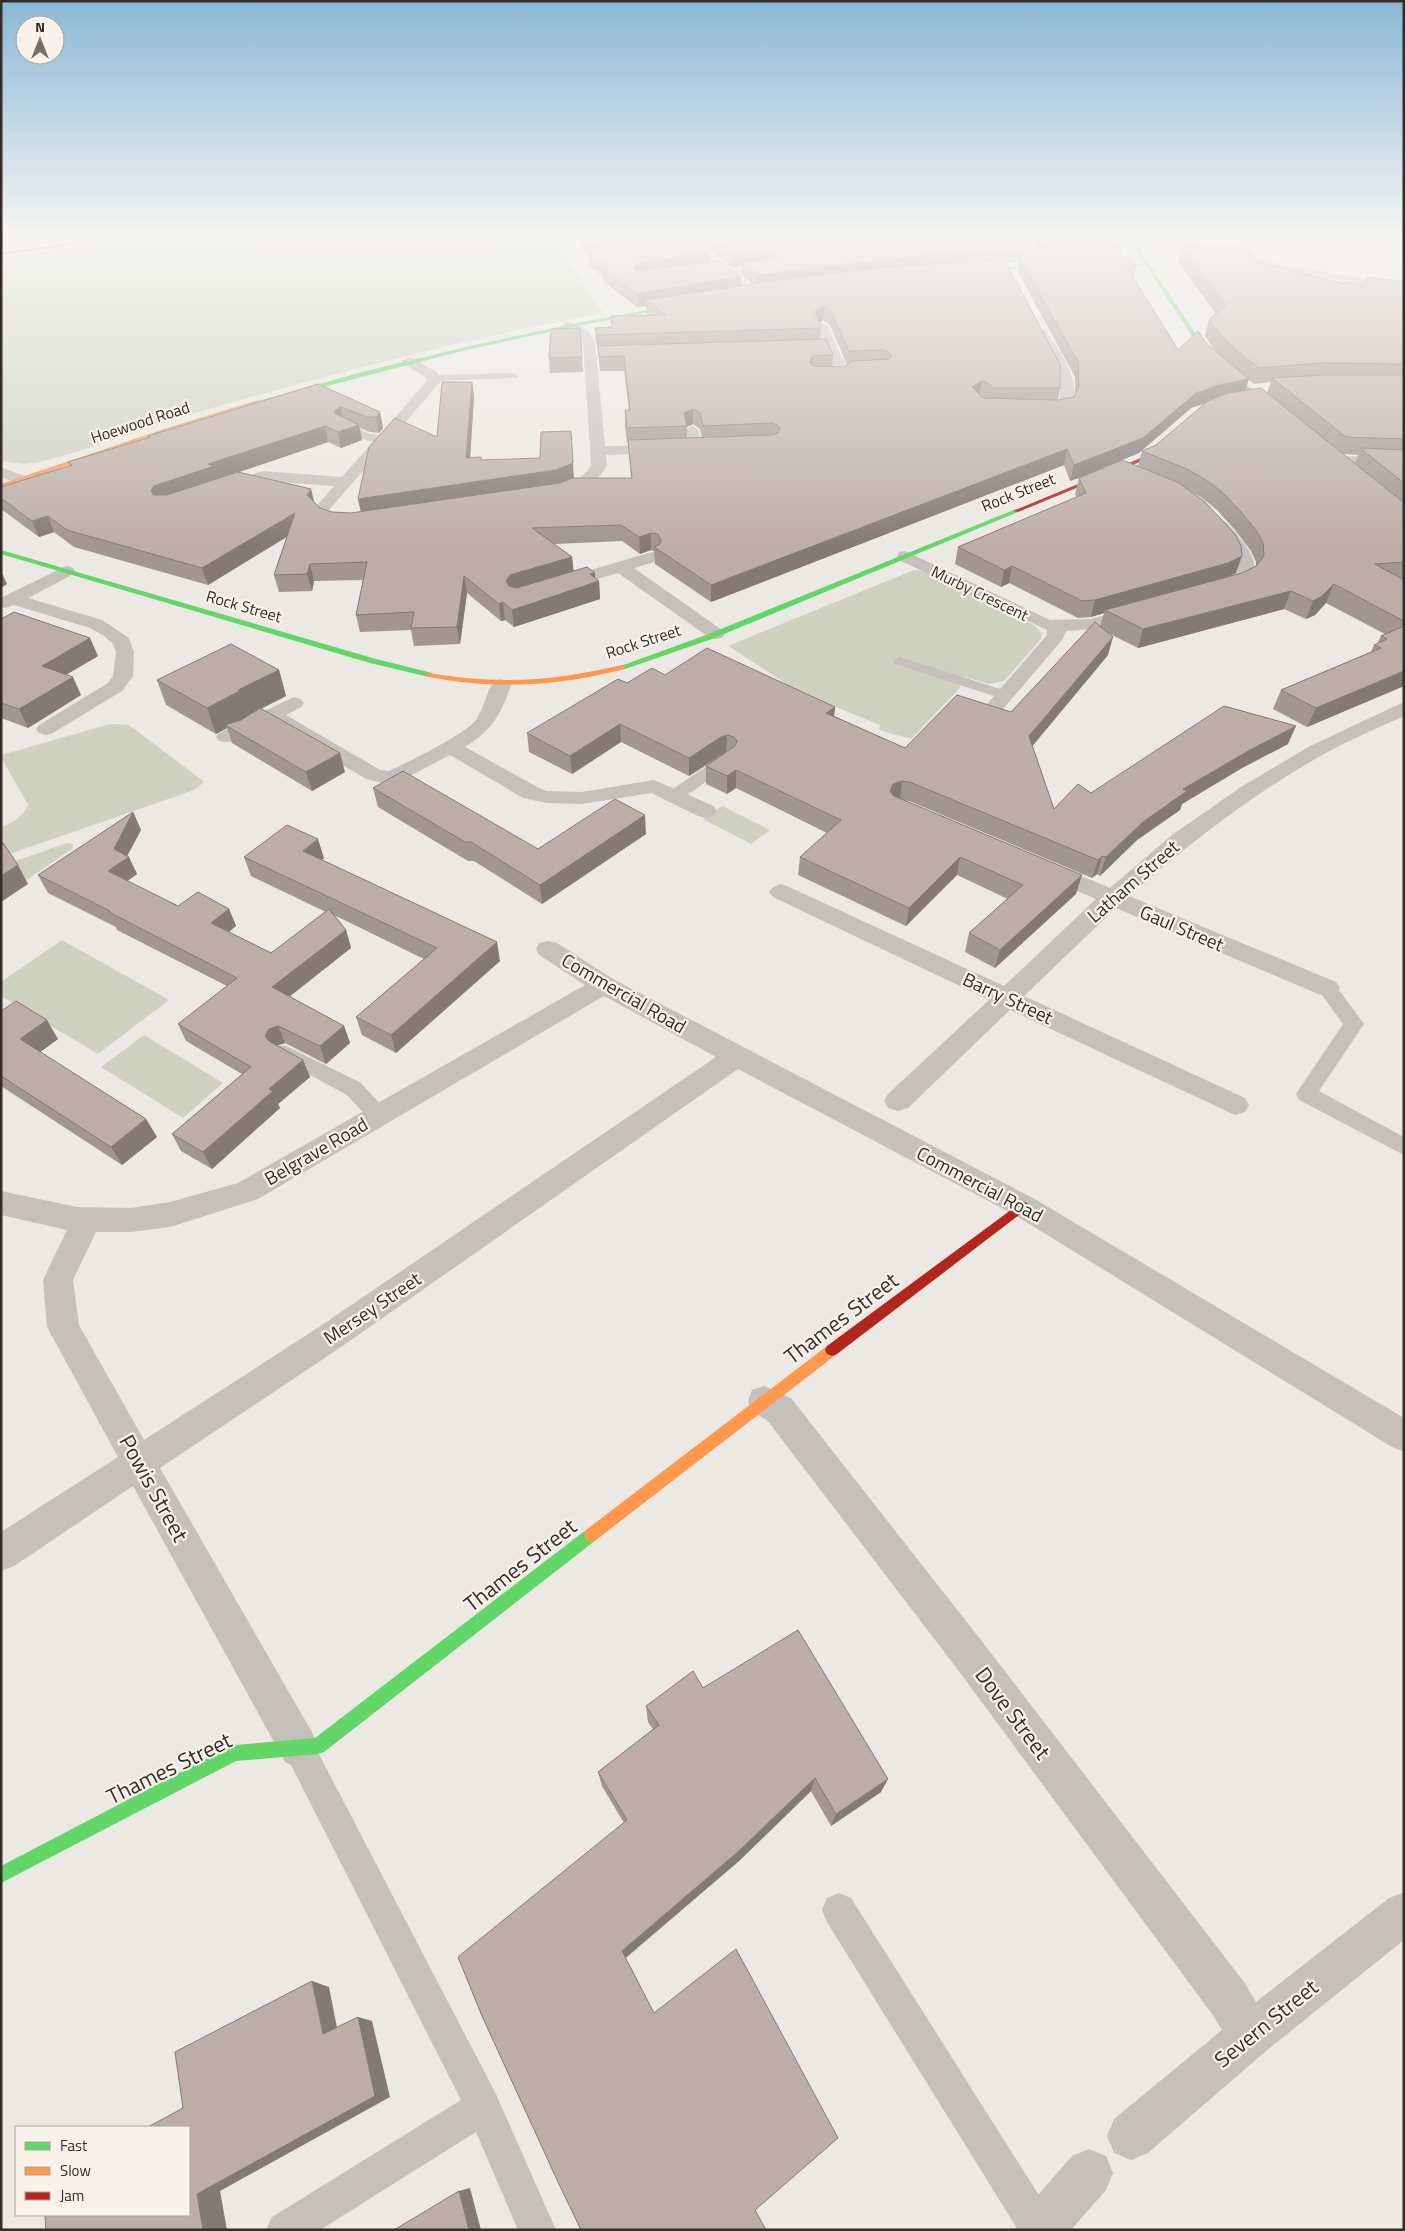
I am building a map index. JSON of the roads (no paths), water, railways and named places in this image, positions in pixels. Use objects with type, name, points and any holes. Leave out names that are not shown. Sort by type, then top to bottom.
[{"type":"street","name":"Hoewood Road","points":[[1,486],[192,422],[408,361],[510,338]]},
{"type":"street","points":[[542,496],[579,486],[592,478],[599,465],[590,355],[586,338]]},
{"type":"street","points":[[817,376],[842,376],[846,371],[826,348],[824,338]]},
{"type":"street","points":[[1024,410],[1054,410],[1065,407],[1067,400],[1066,378],[1045,338]]},
{"type":"street","points":[[1196,338],[1202,347],[1250,396],[1289,423]]},
{"type":"street","points":[[590,355],[607,355]]},
{"type":"street","points":[[368,522],[349,524],[335,522],[324,517],[321,510],[430,386],[434,378],[408,361]]},
{"type":"street","points":[[1250,396],[1271,388]]},
{"type":"street","name":"Rock Street","points":[[1,552],[431,676],[463,682],[501,685],[543,684],[579,678],[650,658],[716,634],[1145,458],[1176,432]]},
{"type":"street","points":[[598,451],[701,447]]},
{"type":"street","points":[[1331,457],[1404,461]]},
{"type":"street","points":[[1331,457],[1349,472]]},
{"type":"street","points":[[1118,469],[1142,479]]},
{"type":"street","points":[[1,471],[19,479]]},
{"type":"street","points":[[206,493],[263,476],[346,482]]},
{"type":"street","points":[[1202,594],[1240,581],[1246,576],[1248,568],[1246,560],[1210,513]]},
{"type":"street","points":[[545,589],[652,556]]},
{"type":"street","name":"Murby Crescent","points":[[904,556],[1038,621],[1057,626],[1092,624],[1156,606]]},
{"type":"street","points":[[620,566],[716,634]]},
{"type":"street","points":[[7,602],[66,571]]},
{"type":"street","points":[[7,602],[96,624],[122,642],[125,652],[123,676],[115,687],[46,730]]},
{"type":"street","points":[[991,710],[1056,636],[1057,626]]},
{"type":"street","points":[[271,714],[373,775],[384,778],[394,777],[480,728],[492,710],[501,685]]},
{"type":"street","points":[[226,737],[294,703]]},
{"type":"street","name":"Latham Street","points":[[898,1101],[1112,898],[1180,840],[1249,792],[1318,750],[1404,708]]},
{"type":"street","points":[[450,746],[532,793],[547,797],[582,798],[654,786],[706,811]]},
{"type":"street","name":"Gaul Street","points":[[1024,861],[1327,988]]},
{"type":"street","name":"Barry Street","points":[[782,892],[1235,1105]]},
{"type":"street","name":"Commercial Road","points":[[548,949],[604,985],[1024,1206],[1404,1436]]},
{"type":"street","name":"Belgrave Road","points":[[1,1203],[87,1220],[155,1219],[184,1213],[248,1191],[604,985]]},
{"type":"street","name":"Mersey Street","points":[[1,1552],[341,1329],[737,1056]]},
{"type":"street","name":"Thames Street","points":[[1,1875],[236,1753],[318,1746],[764,1400],[1024,1206]]},
{"type":"street","name":"Powis Street","points":[[87,1220],[58,1280],[63,1327],[299,1748]]},
{"type":"street","name":"Dove Street","points":[[764,1400],[779,1409],[971,1657],[1228,1998],[1250,2035]]},
{"type":"street","name":"Severn Street","points":[[1131,2136],[1250,2035],[1404,1913]]},
{"type":"street","points":[[1039,2229],[1089,2172]]},
{"type":"lane","points":[[434,378],[513,376]]},
{"type":"lane","points":[[345,427],[368,437],[384,438]]},
{"type":"lane","points":[[692,429],[701,447]]},
{"type":"lane","points":[[900,661],[1005,695]]},
{"type":"lane","points":[[674,796],[727,760]]},
{"type":"lane","points":[[1327,988],[1354,1024],[1306,1094],[1404,1147]]},
{"type":"lane","points":[[284,1052],[354,1089],[379,1115]]},
{"type":"lane","points":[[299,1748],[483,2106],[537,2230]]},
{"type":"lane","points":[[839,1910],[1039,2229]]},
{"type":"lane","points":[[285,2230],[483,2106]]}]
